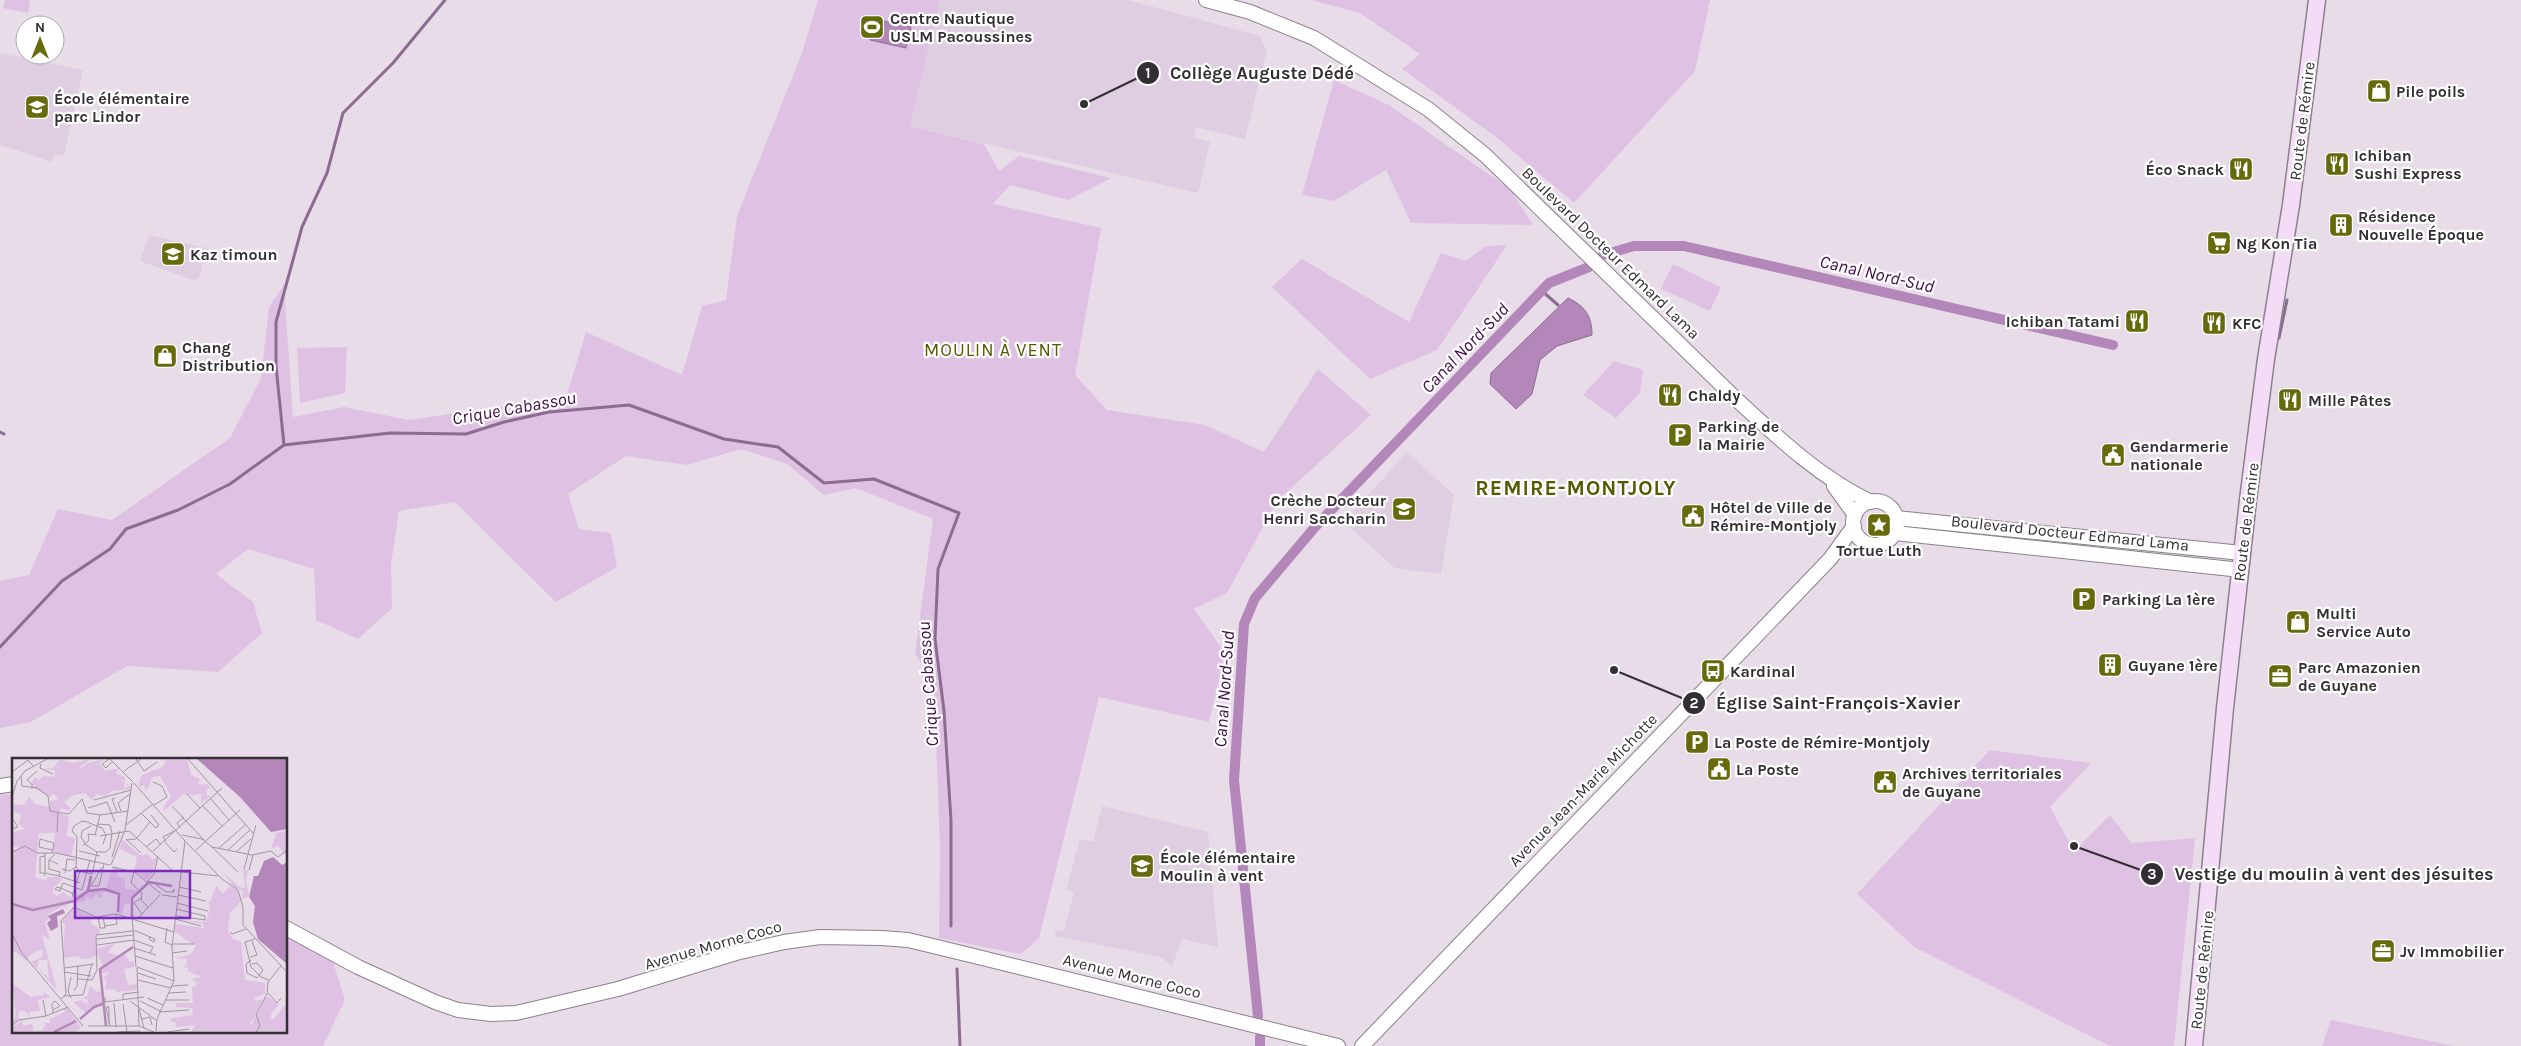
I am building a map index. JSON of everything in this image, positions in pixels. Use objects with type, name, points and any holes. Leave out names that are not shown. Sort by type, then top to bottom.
[{"type":"main road","name":"Route de Rémire","points":[[2194,1046],[2225,708],[2242,553],[2264,379],[2292,200],[2317,0]]},
{"type":"street","name":"Boulevard Docteur Edmard Lama","points":[[1206,0],[1289,27],[1314,38],[1428,109],[1485,155],[1735,398],[1829,479],[1871,502]]},
{"type":"street","name":"Boulevard Docteur Edmard Lama","points":[[1829,479],[1854,520]]},
{"type":"street","points":[[1878,501],[1890,507],[1895,525],[1884,542],[1869,544],[1856,534],[1854,520],[1861,506],[1871,502],[1878,501]]},
{"type":"street","name":"Avenue Jean-Marie Michotte","points":[[1362,1046],[1830,559],[1854,520]]},
{"type":"street","name":"Boulevard Docteur Edmard Lama","points":[[1895,525],[2242,553]]},
{"type":"street","name":"Boulevard Docteur Edmard Lama","points":[[1895,525],[2241,570]]},
{"type":"street","name":"Avenue Jean-Marie Michotte","points":[[1830,559],[1852,548],[1869,544]]},
{"type":"street","name":"Avenue Morne Coco","points":[[288,929],[358,967],[435,1002],[458,1010],[492,1014],[525,1011],[618,989],[736,953],[784,942],[820,937],[882,938],[908,940],[1338,1046]]},
{"type":"shaded area","points":[[5,0],[30,0],[28,13],[3,8]]},
{"type":"shaded area","points":[[818,0],[940,0],[910,126],[984,144],[999,171],[1019,156],[1111,178],[1068,200],[1010,185],[993,204],[1101,228],[1075,375],[1107,410],[1205,425],[1264,452],[1318,369],[1371,415],[1277,501],[1227,593],[1194,609],[1225,653],[1209,722],[1099,697],[1039,938],[1021,954],[939,938],[940,849],[934,682],[915,654],[933,519],[856,488],[824,495],[787,464],[741,449],[687,465],[626,456],[568,494],[579,529],[611,533],[617,567],[556,602],[455,502],[399,511],[391,565],[392,608],[358,639],[316,620],[314,569],[248,549],[216,574],[253,602],[262,633],[218,672],[127,666],[31,722],[0,728],[0,581],[29,575],[58,509],[112,520],[230,438],[261,378],[269,307],[284,285],[293,417],[344,407],[409,420],[566,397],[586,332],[682,375],[702,306],[726,300],[737,216],[802,53]]},
{"type":"shaded area","points":[[940,0],[1128,0],[1260,36],[1267,51],[1245,139],[1196,127],[1194,138],[1210,142],[1198,193],[910,126]]},
{"type":"shaded area","points":[[1311,0],[1710,0],[1695,71],[1574,203],[1496,137],[1402,69],[1420,54],[1360,13]]},
{"type":"shaded area","points":[[875,19],[911,27],[906,48],[870,40]]},
{"type":"shaded area","name":"École élémentaire parc Lindor","points":[[0,53],[15,56],[15,65],[59,65],[83,70],[64,156],[54,154],[52,162],[0,145]]},
{"type":"shaded area","points":[[1334,80],[1389,105],[1510,189],[1533,225],[1411,223],[1386,170],[1334,201],[1302,195]]},
{"type":"shaded area","name":"Kaz timoun","points":[[149,235],[206,248],[200,277],[196,280],[190,279],[140,261]]},
{"type":"shaded area","points":[[1507,245],[1437,350],[1370,379],[1272,287],[1302,259],[1409,322],[1441,253],[1466,261],[1486,246]]},
{"type":"shaded area","points":[[1673,264],[1721,287],[1710,311],[1661,289]]},
{"type":"shaded area","points":[[1568,298],[1579,304],[1586,312],[1591,322],[1592,335],[1557,346],[1540,360],[1532,394],[1516,409],[1490,384],[1491,373]]},
{"type":"shaded area","points":[[347,347],[345,393],[300,403],[297,348]]},
{"type":"shaded area","points":[[1614,361],[1643,370],[1640,393],[1616,418],[1583,395]]},
{"type":"shaded area","name":"Crèche Docteur Henri Saccharin","points":[[1407,452],[1454,495],[1441,574],[1395,568],[1344,522]]},
{"type":"shaded area","points":[[1990,750],[2091,763],[2050,807],[2074,851],[2110,815],[2132,843],[2195,838],[2174,1046],[2110,1046],[1914,947],[1857,894]]},
{"type":"shaded area","points":[[0,794],[12,795],[12,1034],[288,1034],[288,937],[333,962],[345,1000],[323,1046],[0,1046]]},
{"type":"shaded area","name":"École élémentaire Moulin à vent","points":[[1102,806],[1208,832],[1218,947],[1182,939],[1172,967],[1161,957],[1055,936],[1056,930],[1064,931],[1074,892],[1066,890],[1080,839],[1093,842]]},
{"type":"shaded area","points":[[2331,1020],[2454,1046],[2322,1046]]},
{"type":"waterway","points":[[284,445],[276,366],[276,322],[302,227],[327,173],[343,113],[393,63],[445,0]]},
{"type":"waterway","name":"Canal Nord-Sud","points":[[1603,255],[1634,246],[1684,246],[2113,345]]},
{"type":"waterway","name":"Canal Nord-Sud","points":[[1258,1016],[1234,780],[1244,624],[1255,598],[1315,527],[1549,283],[1589,267]]},
{"type":"waterway","points":[[1542,291],[1558,305]]},
{"type":"waterway","points":[[2279,338],[2287,300]]},
{"type":"waterway","name":"Crique Cabassou","points":[[0,647],[62,581],[110,549],[126,529],[178,510],[230,484],[284,445],[390,433],[466,434],[504,422],[549,412],[629,405],[724,439],[778,447],[824,483],[874,479],[959,513],[938,569],[935,639],[944,711],[951,820],[951,926]]},
{"type":"waterway","points":[[0,432],[4,434]]},
{"type":"waterway","points":[[957,969],[960,1046]]},
{"type":"waterway","name":"Canal Nord-Sud","points":[[1260,1037],[1260,1046]]},
{"type":"place","name":"Centre Nautique USLM Pacoussines","points":[[872,27]]},
{"type":"place","name":"Pile poils","points":[[2379,91]]},
{"type":"place","name":"Collège Auguste Dédé","points":[[1084,104]]},
{"type":"place","name":"École élémentaire parc Lindor","points":[[37,107]]},
{"type":"place","name":"Ichiban Sushi Express","points":[[2337,164]]},
{"type":"place","name":"Éco Snack","points":[[2241,169]]},
{"type":"place","name":"Résidence Nouvelle Époque","points":[[2341,225]]},
{"type":"place","name":"Ng Kon Tia","points":[[2219,243]]},
{"type":"place","name":"Kaz timoun","points":[[173,254]]},
{"type":"place","name":"Ichiban Tatami","points":[[2137,321]]},
{"type":"place","name":"KFC","points":[[2214,323]]},
{"type":"place","name":"Chang Distribution","points":[[165,356]]},
{"type":"place","name":"Chaldy","points":[[1670,395]]},
{"type":"place","name":"Mille Pâtes","points":[[2290,400]]},
{"type":"place","name":"Parking de la Mairie","points":[[1680,435]]},
{"type":"place","name":"Gendarmerie nationale","points":[[2113,455]]},
{"type":"place","name":"Crèche Docteur Henri Saccharin","points":[[1404,509]]},
{"type":"place","name":"Hôtel de Ville de Rémire-Montjoly","points":[[1693,516]]},
{"type":"place","name":"Tortue Luth","points":[[1879,525]]},
{"type":"place","name":"Parking La 1ère","points":[[2084,599]]},
{"type":"place","name":"Multi Service Auto","points":[[2298,622]]},
{"type":"place","name":"Guyane 1ère","points":[[2110,665]]},
{"type":"place","name":"Église Saint-François-Xavier","points":[[1614,670]]},
{"type":"place","name":"Kardinal","points":[[1713,671]]},
{"type":"place","name":"Parc Amazonien de Guyane","points":[[2280,676]]},
{"type":"place","name":"La Poste de Rémire-Montjoly","points":[[1697,742]]},
{"type":"place","name":"La Poste","points":[[1719,769]]},
{"type":"place","name":"Archives territoriales de Guyane","points":[[1885,782]]},
{"type":"place","name":"Vestige du moulin à vent des jésuites","points":[[2074,846]]},
{"type":"place","name":"École élémentaire Moulin à vent","points":[[1142,866]]},
{"type":"place","name":"Jv Immobilier","points":[[2383,951]]},
{"type":"district","name":"MOULIN À VENT","points":[[993,350]]},
{"type":"district","name":"REMIRE-MONTJOLY","points":[[1576,488]]}]
